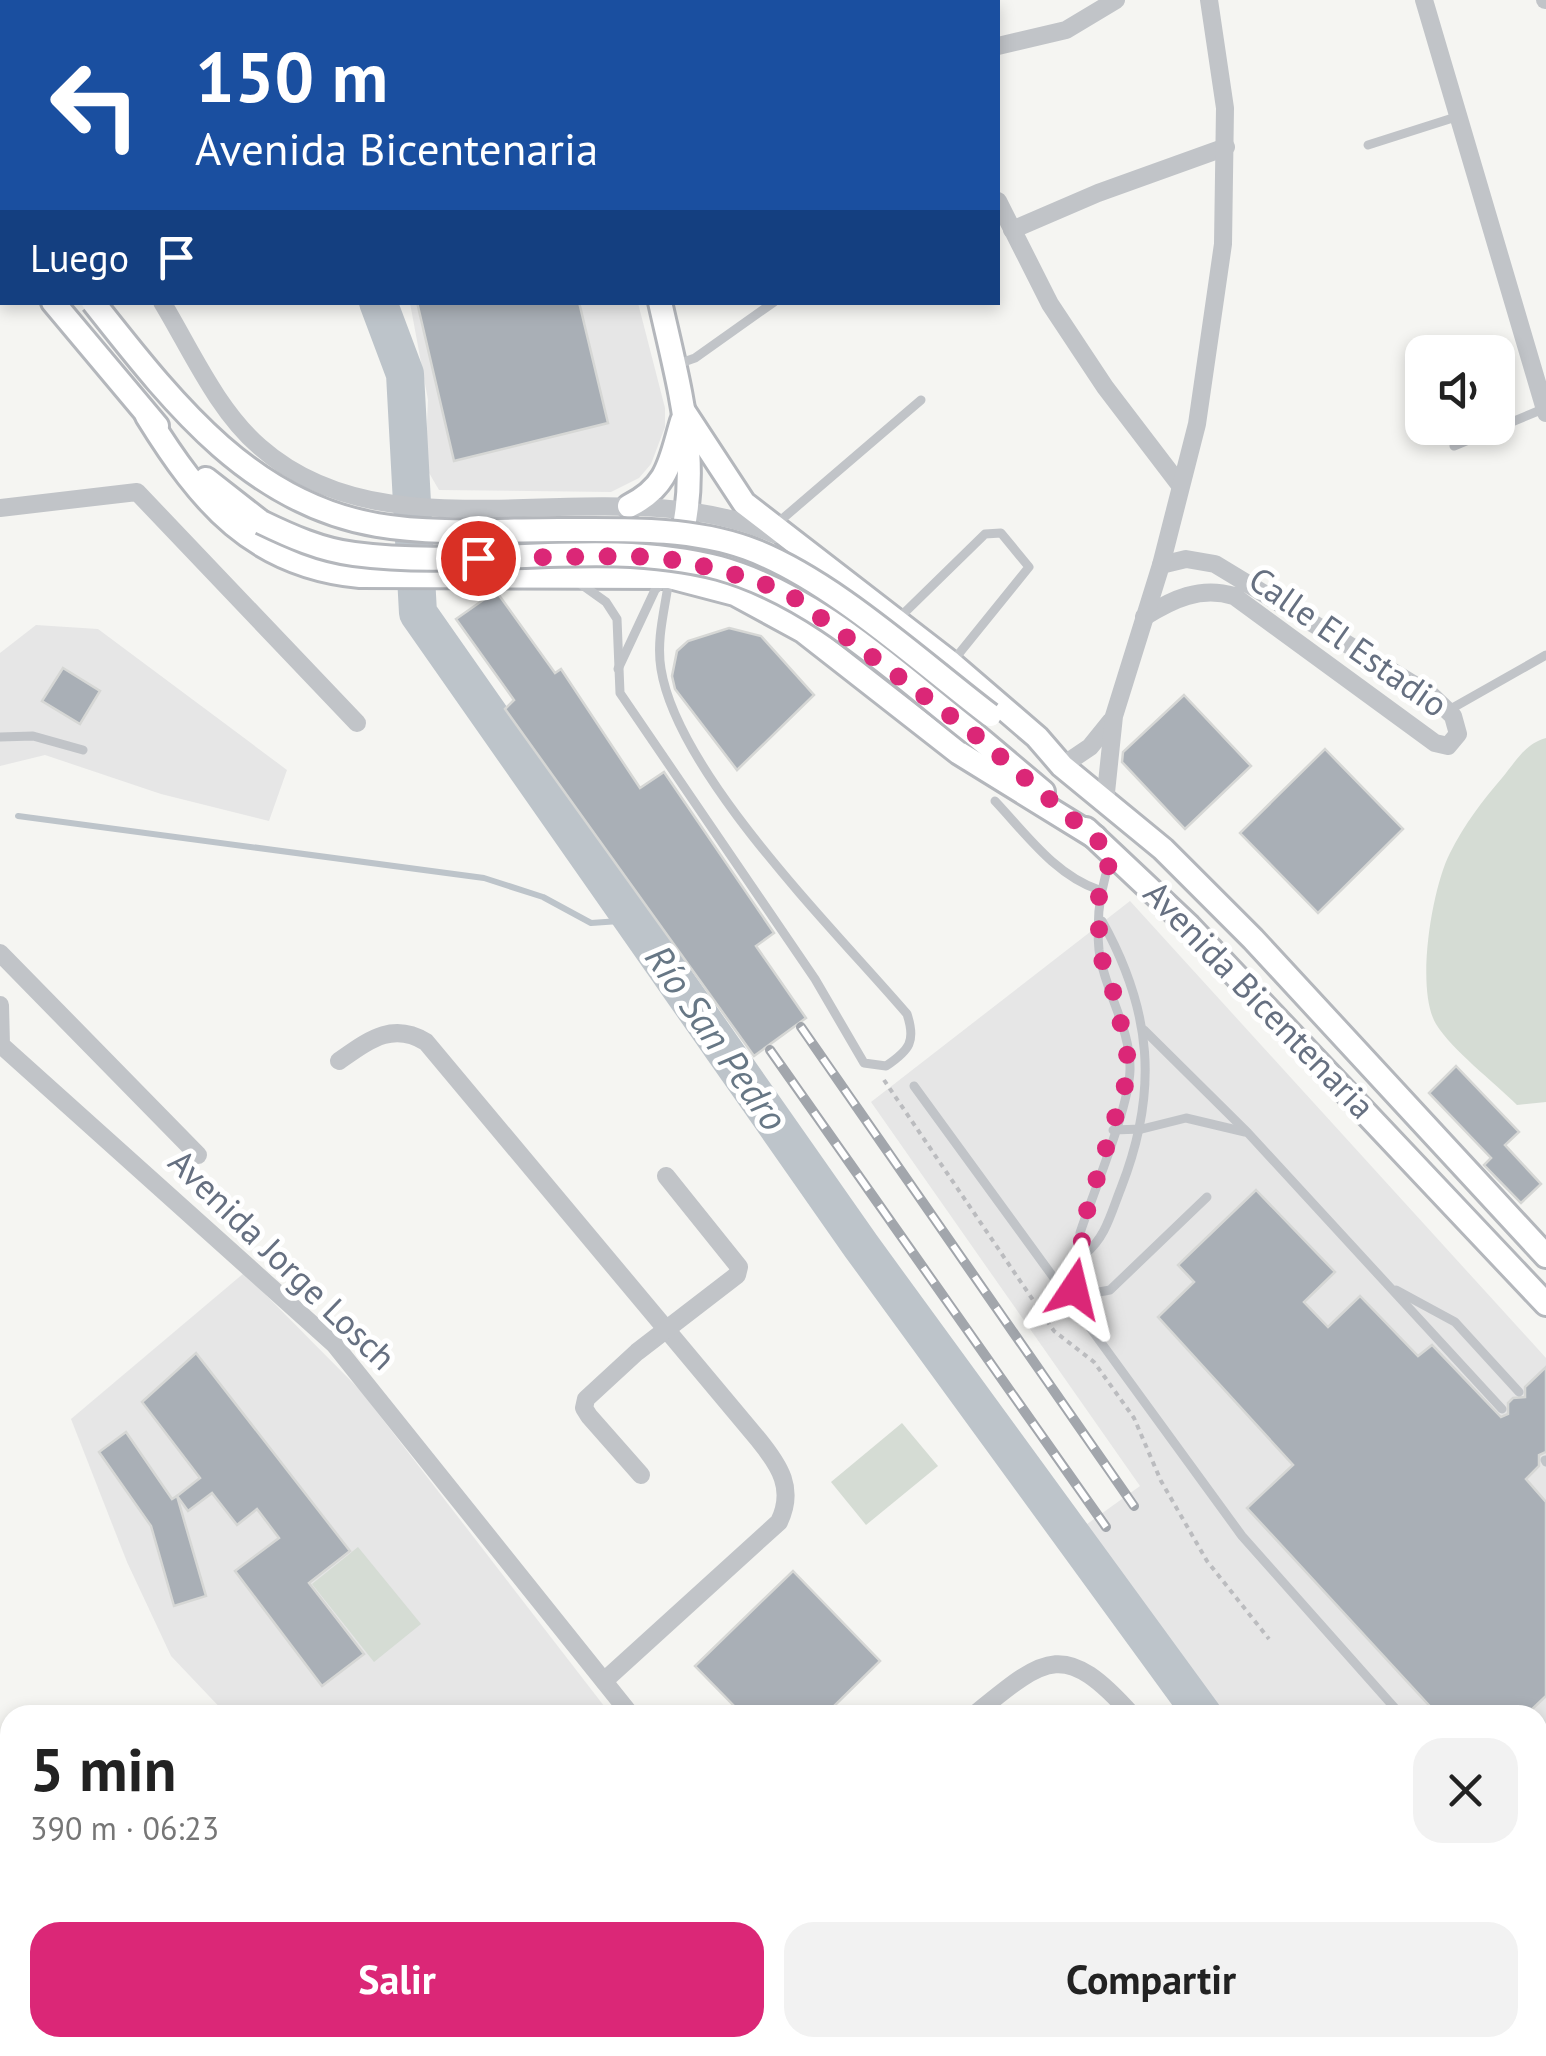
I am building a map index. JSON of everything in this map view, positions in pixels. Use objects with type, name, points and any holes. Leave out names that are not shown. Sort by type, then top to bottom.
[{"type":"street","points":[[1000,46],[1066,30],[1116,0]]},
{"type":"street","points":[[1106,802],[1114,716],[1161,566],[1197,424],[1223,244],[1226,147],[1209,0]]},
{"type":"street","points":[[1424,0],[1545,411]]},
{"type":"street","points":[[1012,230],[1098,193],[1226,147]]},
{"type":"street","points":[[1000,205],[1050,304],[1179,484]]},
{"type":"street","points":[[56,305],[148,416],[183,474],[217,512],[286,562],[326,573],[360,576],[670,576],[704,584],[763,607],[802,631],[959,753],[1095,837]]},
{"type":"street","name":"Avenida Bicentenaria","points":[[95,305],[172,401],[201,428],[271,488],[323,512],[382,526],[666,533],[744,547],[810,580],[1059,763],[1163,849],[1253,940],[1546,1256]]},
{"type":"street","points":[[164,305],[234,420],[288,470],[318,487],[377,504],[629,506],[690,511],[731,518],[780,534]]},
{"type":"street","points":[[661,305],[685,412],[690,511],[670,576]]},
{"type":"street","points":[[629,506],[651,495],[665,478],[685,412]]},
{"type":"street","points":[[685,412],[744,503],[951,663],[1037,737],[1059,763],[1090,747],[1114,716]]},
{"type":"street","name":"Avenida Bicentenaria","points":[[148,416],[220,494],[260,522],[301,541],[353,554],[634,556],[718,568],[792,596],[973,733],[1095,837],[1216,953],[1546,1304]]},
{"type":"street","points":[[0,508],[137,492],[357,723]]},
{"type":"street","name":"Calle El Estadio","points":[[1144,616],[1172,599],[1221,592],[1252,606],[1442,746],[1458,734],[1449,710],[1431,695],[1215,564],[1186,559],[1161,566]]},
{"type":"street","points":[[0,954],[198,1155]]},
{"type":"street","name":"Avenida Jorge Losch","points":[[0,1006],[0,1045],[334,1344],[623,1705]]},
{"type":"street","points":[[339,1061],[374,1037],[395,1031],[426,1042],[776,1462],[789,1502],[779,1522],[604,1681]]},
{"type":"street","points":[[641,1475],[584,1408],[586,1399],[637,1352],[737,1275],[739,1267],[666,1176]]},
{"type":"street","points":[[986,1705],[1024,1674],[1065,1665],[1088,1670],[1121,1705]]},
{"type":"lane","points":[[1368,144],[1459,116]]},
{"type":"lane","points":[[674,365],[696,358],[770,305]]},
{"type":"lane","points":[[780,534],[922,400]]},
{"type":"lane","points":[[1454,446],[1545,411]]},
{"type":"lane","points":[[896,621],[985,534],[1000,533],[1029,567],[951,663]]},
{"type":"lane","points":[[572,578],[606,602],[617,618],[620,693],[815,979],[864,1063],[886,1066],[907,1052],[914,1034],[907,1014],[742,823],[670,706],[658,644],[670,576]]},
{"type":"lane","points":[[617,671],[655,590],[670,576]]},
{"type":"lane","points":[[1449,710],[1546,655]]},
{"type":"lane","points":[[0,737],[33,736],[83,750]]},
{"type":"lane","points":[[996,801],[1053,863],[1081,884],[1099,890]]},
{"type":"lane","points":[[1071,1300],[1085,1254],[1080,1234],[1130,1069],[1116,1000],[1099,951],[1099,890],[1113,854]]},
{"type":"lane","points":[[1085,1254],[1100,1242],[1142,1130],[1146,1082],[1144,1030],[1126,964],[1101,919]]},
{"type":"lane","points":[[1144,1030],[1248,1133],[1502,1408]]},
{"type":"lane","points":[[914,1086],[1118,1360],[1242,1536],[1392,1705]]},
{"type":"lane","points":[[1113,1130],[1142,1130],[1186,1118],[1248,1133]]},
{"type":"lane","points":[[1071,1300],[1110,1290],[1208,1197]]},
{"type":"lane","points":[[1390,1286],[1454,1322],[1519,1392]]},
{"type":"path","points":[[886,1066],[883,1079],[894,1099],[1054,1331],[1094,1362],[1134,1418],[1161,1482],[1206,1560],[1269,1638]]},
{"type":"shaded area","points":[[410,305],[639,305],[665,408],[665,427],[651,464],[639,478],[611,492],[439,490],[425,466],[428,400]]},
{"type":"shaded area","points":[[36,625],[98,629],[287,770],[269,821],[161,794],[45,755],[0,766],[0,653]]},
{"type":"shaded area","points":[[1546,738],[1546,1102],[1517,1105],[1436,1024],[1427,987],[1428,938],[1443,869],[1461,833],[1521,754]]},
{"type":"shaded area","points":[[1130,901],[1546,1358],[1546,1705],[1211,1705],[1083,1527],[1140,1486],[871,1102]]},
{"type":"shaded area","points":[[244,1273],[360,1390],[603,1705],[218,1705],[171,1656],[127,1562],[71,1419]]},
{"type":"shaded area","points":[[902,1423],[938,1466],[866,1525],[831,1482]]},
{"type":"shaded area","points":[[358,1547],[421,1624],[374,1662],[312,1584]]},
{"type":"building","points":[[418,305],[580,305],[608,423],[454,461]]},
{"type":"building","points":[[496,591],[555,673],[561,669],[640,788],[664,772],[774,933],[756,946],[806,1018],[754,1056],[505,709],[514,700],[456,619]]},
{"type":"building","points":[[729,628],[761,636],[814,695],[737,770],[675,689],[672,676],[677,651],[688,641]]},
{"type":"building","points":[[63,668],[100,691],[80,724],[42,701]]},
{"type":"building","points":[[1184,695],[1251,766],[1185,829],[1122,762],[1123,752]]},
{"type":"building","points":[[1325,749],[1403,829],[1318,913],[1240,833]]},
{"type":"building","points":[[1456,1066],[1519,1132],[1505,1145],[1541,1184],[1521,1203],[1484,1165],[1491,1158],[1429,1093]]},
{"type":"building","points":[[1256,1190],[1335,1272],[1304,1302],[1328,1327],[1360,1296],[1418,1356],[1432,1345],[1501,1417],[1508,1414],[1508,1403],[1513,1398],[1525,1397],[1525,1387],[1546,1367],[1546,1452],[1539,1455],[1539,1466],[1526,1479],[1546,1502],[1546,1696],[1537,1705],[1429,1705],[1247,1508],[1293,1465],[1158,1317],[1194,1282],[1178,1265]]},
{"type":"building","points":[[196,1353],[350,1551],[309,1583],[364,1654],[322,1686],[235,1571],[279,1538],[257,1509],[237,1525],[212,1493],[188,1511],[177,1496],[200,1478],[142,1402]]},
{"type":"building","points":[[126,1432],[172,1499],[177,1496],[206,1596],[174,1606],[151,1526],[99,1452]]},
{"type":"building","points":[[793,1571],[880,1661],[835,1705],[733,1705],[695,1666]]},
{"type":"waterway","name":"Río San Pedro","points":[[379,305],[405,374],[418,613],[861,1246],[1196,1705]]},
{"type":"waterway","points":[[18,816],[484,878],[543,897],[591,923],[634,920]]},
{"type":"railway","points":[[801,1027],[1134,1506]]},
{"type":"railway","points":[[770,1050],[1106,1527]]},
{"type":"route","points":[[478,558],[634,556],[684,561],[718,568],[792,596],[973,733],[1113,854],[1099,890],[1099,951],[1116,1000],[1130,1069],[1125,1097],[1080,1234],[1085,1254],[1074,1289]]}]
